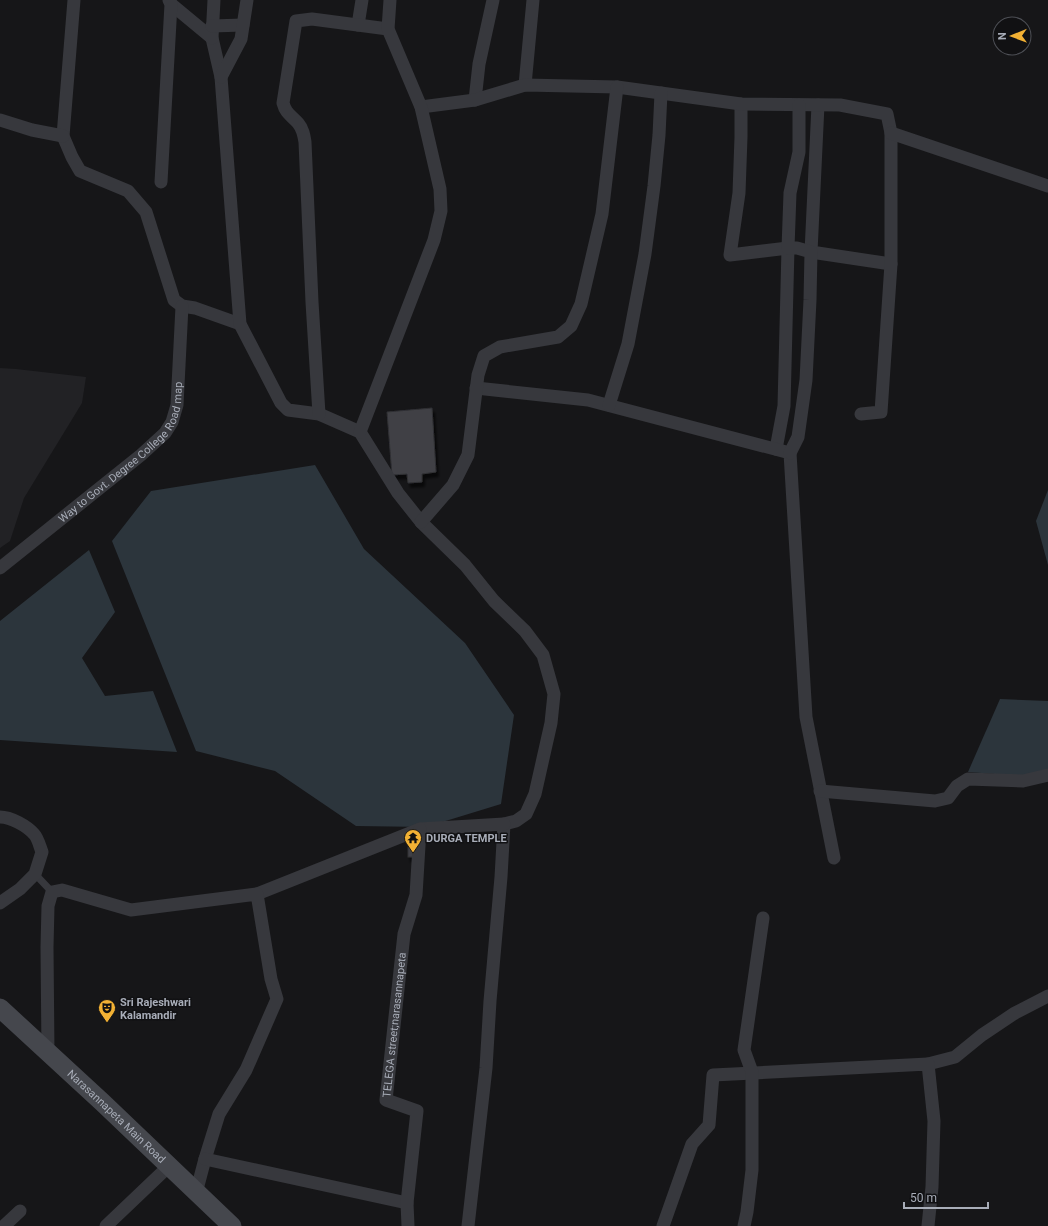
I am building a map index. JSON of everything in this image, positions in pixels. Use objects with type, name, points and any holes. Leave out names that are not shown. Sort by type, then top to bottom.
[{"type":"main road","name":"Narasannapeta Main Road","points":[[0,1008],[232,1226]]},
{"type":"street","points":[[74,0],[62,136],[80,171],[128,191],[146,212],[174,300],[182,306],[195,308],[240,324]]},
{"type":"street","points":[[48,1053],[48,906],[52,892],[62,890],[131,910],[257,894],[420,829],[504,824],[516,821],[526,814],[535,794],[551,723],[554,694],[544,655],[525,631],[494,601],[465,565],[421,522],[398,493],[360,432],[319,414],[288,410],[282,404],[240,324],[221,77],[212,32],[214,0]]},
{"type":"street","points":[[221,77],[241,39],[247,0]]},
{"type":"street","points":[[358,25],[362,0]]},
{"type":"street","points":[[360,432],[434,240],[441,211],[440,189],[421,107],[388,28],[390,0]]},
{"type":"street","points":[[475,100],[479,64],[493,0]]},
{"type":"street","points":[[525,85],[533,0]]},
{"type":"street","points":[[170,2],[212,32],[243,25]]},
{"type":"street","points":[[161,182],[170,2]]},
{"type":"street","points":[[319,414],[312,302],[305,142],[303,132],[299,124],[285,111],[283,103],[296,21],[312,19],[388,28]]},
{"type":"street","points":[[421,107],[475,100],[525,85],[617,87],[741,104],[840,105],[887,114],[891,133],[891,264],[881,412],[861,414]]},
{"type":"street","points":[[421,522],[453,485],[468,455],[478,374],[484,356],[500,347],[558,337],[571,326],[581,304],[602,214],[617,87]]},
{"type":"street","points":[[609,405],[628,344],[645,254],[655,179],[661,93]]},
{"type":"street","points":[[741,104],[742,137],[739,193],[730,255],[797,248],[811,252],[891,264]]},
{"type":"street","points":[[776,449],[784,406],[790,193],[799,152],[799,105]]},
{"type":"street","points":[[818,105],[806,380],[798,437],[790,453],[806,717],[834,858]]},
{"type":"street","points":[[0,120],[32,130],[62,136]]},
{"type":"street","points":[[891,133],[1048,186]]},
{"type":"street","name":"Way to Govt. Degree College Road map","points":[[0,568],[141,455],[165,433],[172,422],[177,406],[182,306]]},
{"type":"street","points":[[476,388],[588,400],[790,453]]},
{"type":"street","points":[[820,791],[935,801],[948,798],[957,786],[968,779],[1023,781],[1048,775]]},
{"type":"street","points":[[0,817],[6,817],[35,835],[42,852],[35,874],[20,889],[0,903]]},
{"type":"street","points":[[468,1226],[486,1068],[504,824]]},
{"type":"street","name":"TELEGA street;narasannapeta","points":[[408,1226],[407,1203],[417,1112],[386,1100],[404,934],[416,895],[420,829]]},
{"type":"street","points":[[196,1192],[204,1159],[219,1114],[246,1070],[277,999],[271,979],[257,894]]},
{"type":"street","points":[[744,1226],[752,1170],[752,1072],[744,1050],[763,918]]},
{"type":"street","points":[[663,1226],[692,1144],[709,1125],[713,1075],[928,1064],[955,1057],[982,1035],[1016,1013],[1048,996]]},
{"type":"street","points":[[928,1064],[934,1121],[932,1187],[928,1226]]},
{"type":"street","points":[[204,1159],[407,1203]]},
{"type":"street","points":[[106,1226],[169,1166]]},
{"type":"street","points":[[4,1226],[20,1211]]},
{"type":"lane","points":[[35,874],[52,892]]},
{"type":"shaded area","points":[[0,368],[86,377],[82,403],[24,498],[10,541],[0,548]]},
{"type":"shaded area","points":[[315,465],[364,549],[465,643],[514,715],[501,804],[426,827],[356,826],[275,771],[196,751],[112,541],[151,491]]},
{"type":"shaded area","points":[[1048,490],[1048,565],[1036,521]]},
{"type":"shaded area","points":[[89,550],[115,612],[82,658],[105,696],[153,691],[177,752],[0,740],[0,621]]},
{"type":"shaded area","points":[[1000,699],[1048,701],[1048,778],[968,772]]},
{"type":"building","points":[[432,408],[436,472],[422,474],[422,482],[408,483],[407,474],[392,475],[387,412]]},
{"type":"building","points":[[408,847],[415,847],[415,857],[408,857]]},
{"type":"place","name":"DURGA TEMPLE","points":[[413,853]]},
{"type":"place","name":"Sri Rajeshwari Kalamandir","points":[[107,1023]]}]
